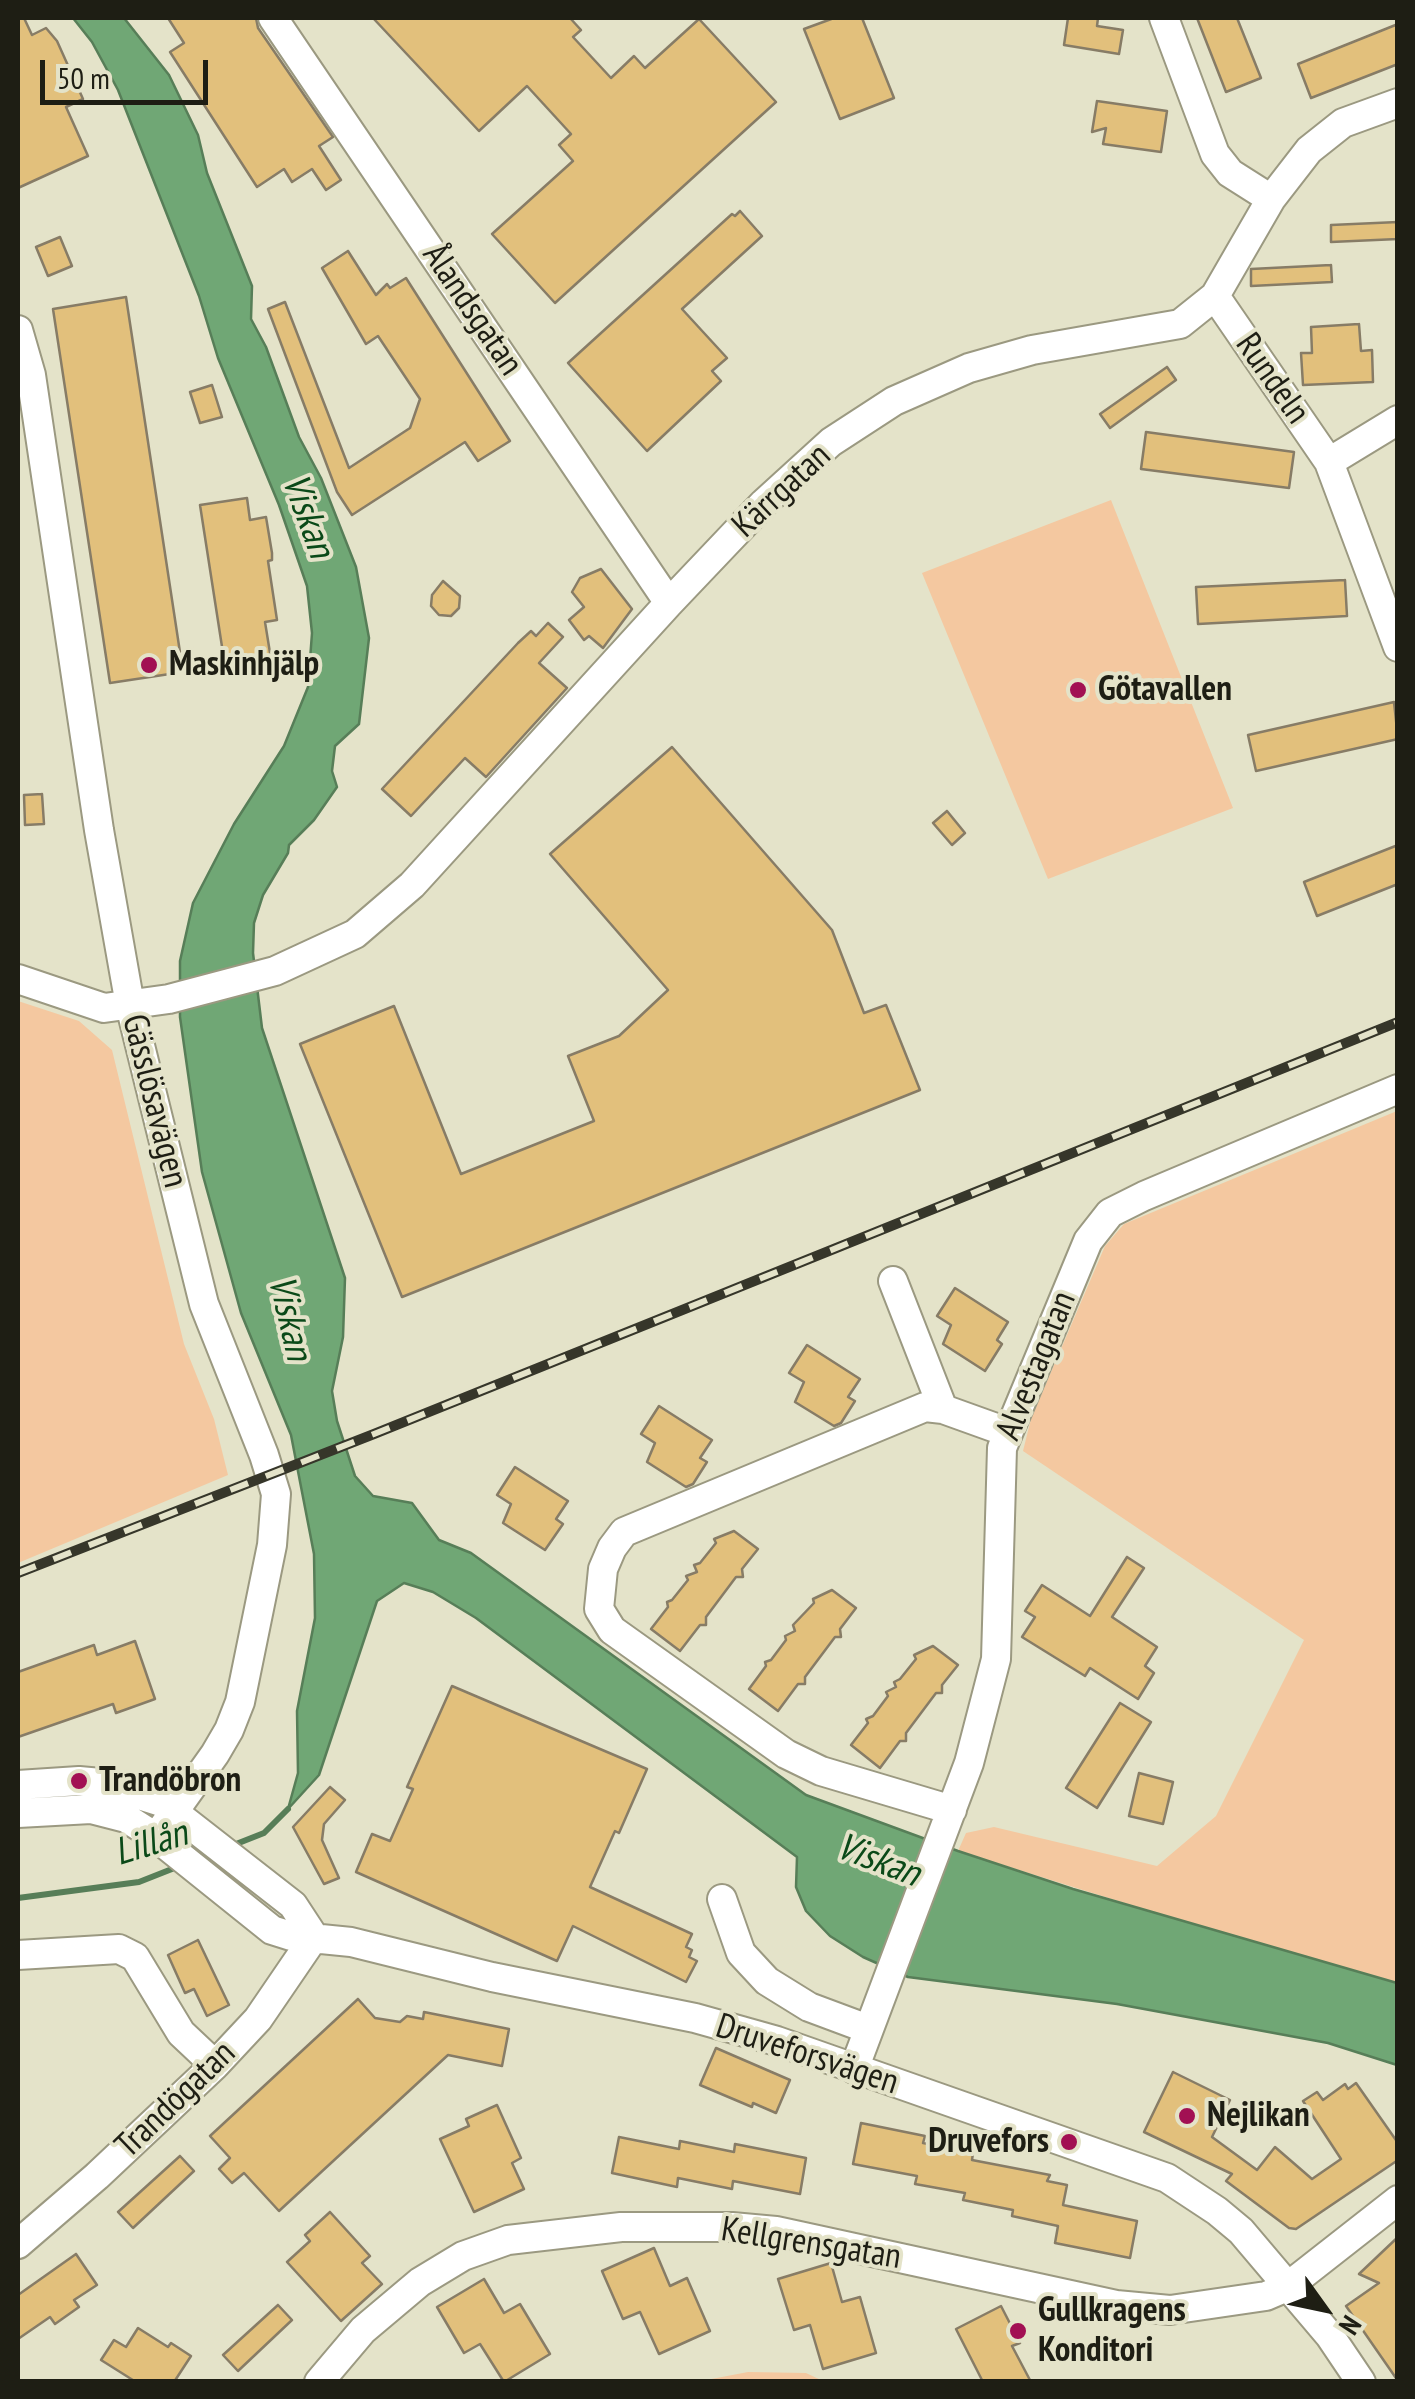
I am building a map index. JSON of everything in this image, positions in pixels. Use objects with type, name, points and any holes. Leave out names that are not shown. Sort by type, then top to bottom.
[{"type":"street","name":"Ålandsgatan","points":[[273,18],[669,603]]},
{"type":"street","points":[[1164,18],[1215,154],[1230,173],[1271,199]]},
{"type":"street","name":"Kärrgatan","points":[[18,980],[89,1006],[130,1005],[170,999],[276,971],[355,934],[400,896],[669,603],[764,503],[818,454],[894,401],[968,368],[1032,350],[1180,324],[1215,296],[1271,199],[1309,150],[1343,123],[1398,102]]},
{"type":"street","name":"Rundeln","points":[[1215,296],[1330,462],[1398,647]]},
{"type":"street","name":"Gässlösavägen","points":[[18,330],[31,376],[99,830],[130,1005],[204,1304],[276,1494],[272,1545],[240,1702],[229,1730],[175,1811],[165,1844]]},
{"type":"street","name":"Rundeln","points":[[1330,462],[1398,420]]},
{"type":"street","name":"Alvestagatan","points":[[868,2029],[969,1764],[996,1659],[1001,1470],[1008,1432],[1088,1240],[1110,1213],[1398,1089]]},
{"type":"street","points":[[893,1282],[943,1410]]},
{"type":"street","points":[[948,1823],[786,1754],[612,1630],[599,1609],[604,1569],[624,1532],[925,1407],[1008,1432]]},
{"type":"street","points":[[18,1785],[79,1781],[161,1802],[293,1905],[314,1936]]},
{"type":"street","points":[[18,1813],[91,1809],[126,1818],[165,1844]]},
{"type":"street","name":"Druveforsvägen","points":[[165,1844],[272,1930],[695,2018],[777,2041],[1167,2178],[1241,2231],[1330,2336],[1361,2382]]},
{"type":"street","points":[[722,1899],[741,1953],[767,1981],[809,2007],[868,2029],[854,2069]]},
{"type":"street","name":"Trandögatan","points":[[18,2242],[97,2176],[215,2065],[270,2003],[314,1936]]},
{"type":"street","points":[[18,1955],[119,1949],[135,1957],[180,2032],[215,2065]]},
{"type":"street","points":[[1287,2287],[1398,2200]]},
{"type":"street","name":"Kellgrensgatan","points":[[319,2382],[363,2330],[420,2282],[462,2256],[508,2240],[621,2226],[732,2226],[776,2232],[1116,2305],[1170,2310],[1266,2296],[1287,2287]]},
{"type":"shaded area","name":"Götavallen","points":[[1111,500],[1233,808],[1048,879],[922,573]]},
{"type":"shaded area","points":[[18,1001],[79,1021],[112,1050],[184,1344],[214,1419],[228,1475],[18,1563]]},
{"type":"shaded area","points":[[1397,1111],[1397,1983],[1307,1960],[958,1851],[966,1833],[994,1827],[1157,1866],[1216,1816],[1304,1640],[1023,1451],[1031,1419],[1105,1246],[1124,1224]]},
{"type":"shaded area","points":[[748,2372],[806,2373],[823,2381],[701,2381]]},
{"type":"water","name":"Viskan","points":[[73,18],[124,18],[169,75],[198,135],[207,173],[252,286],[251,319],[356,567],[369,638],[359,724],[335,746],[332,771],[337,787],[314,820],[289,845],[263,895],[254,923],[253,953],[262,1028],[345,1278],[343,1337],[332,1391],[337,1421],[355,1476],[373,1496],[412,1503],[439,1540],[471,1553],[806,1795],[1073,1889],[1397,1983],[1397,2065],[1328,2043],[1117,2004],[908,1977],[863,1957],[830,1936],[806,1911],[796,1887],[797,1857],[476,1618],[433,1592],[404,1583],[377,1601],[319,1775],[288,1809],[298,1773],[297,1711],[315,1618],[314,1554],[291,1435],[241,1313],[202,1172],[180,1017],[180,961],[193,903],[234,824],[284,746],[308,687],[312,633],[307,586],[118,90],[92,42]]},
{"type":"building","points":[[18,18],[24,18],[32,35],[46,28],[57,41],[83,99],[66,107],[88,156],[18,188]]},
{"type":"building","points":[[168,18],[256,18],[258,28],[333,137],[319,146],[341,180],[326,190],[312,169],[292,182],[284,169],[257,187],[170,52],[184,43]]},
{"type":"building","points":[[373,18],[570,18],[581,30],[573,37],[611,78],[634,56],[645,68],[699,19],[776,102],[555,303],[492,234],[573,161],[559,145],[571,134],[527,86],[479,131]]},
{"type":"building","points":[[834,18],[862,18],[894,98],[840,119],[804,29]]},
{"type":"building","points":[[1068,18],[1098,18],[1097,26],[1123,30],[1119,54],[1064,45]]},
{"type":"building","points":[[1197,18],[1237,18],[1261,78],[1226,92]]},
{"type":"building","points":[[1398,24],[1398,64],[1311,98],[1298,64]]},
{"type":"building","points":[[1097,101],[1167,111],[1161,152],[1103,144],[1106,128],[1092,132]]},
{"type":"building","points":[[740,211],[762,236],[682,309],[727,358],[712,371],[721,381],[647,451],[568,363],[732,214]]},
{"type":"building","points":[[1398,222],[1398,239],[1331,242],[1331,225]]},
{"type":"building","points":[[60,237],[72,266],[48,276],[36,247]]},
{"type":"building","points":[[348,251],[376,295],[387,284],[390,288],[406,278],[510,441],[478,461],[465,442],[352,515],[337,492],[268,309],[285,302],[349,468],[410,428],[420,399],[378,336],[366,344],[322,268]]},
{"type":"building","points":[[1331,265],[1332,282],[1251,286],[1251,269]]},
{"type":"building","points":[[126,297],[183,672],[110,683],[53,309]]},
{"type":"building","points":[[1359,324],[1361,351],[1372,350],[1373,382],[1303,385],[1301,353],[1312,353],[1311,327]]},
{"type":"building","points":[[1167,367],[1176,380],[1110,428],[1100,414]]},
{"type":"building","points":[[212,385],[222,417],[200,423],[190,392]]},
{"type":"building","points":[[1146,432],[1294,452],[1289,488],[1141,469]]},
{"type":"building","points":[[247,498],[250,520],[266,517],[277,620],[265,622],[271,659],[225,666],[200,505]]},
{"type":"building","points":[[601,569],[632,609],[603,648],[589,636],[584,640],[569,620],[584,607],[572,592],[580,578]]},
{"type":"building","points":[[1345,580],[1347,616],[1198,624],[1196,587]]},
{"type":"building","points":[[443,581],[460,596],[459,608],[451,616],[439,615],[431,606],[432,595]]},
{"type":"building","points":[[548,623],[563,637],[539,663],[567,688],[486,777],[465,758],[411,816],[382,789],[518,643],[531,631],[536,636]]},
{"type":"building","points":[[1394,702],[1398,739],[1256,771],[1248,735]]},
{"type":"building","points":[[672,747],[832,930],[864,1013],[886,1005],[920,1090],[402,1297],[300,1044],[394,1006],[461,1174],[594,1121],[568,1056],[619,1036],[668,990],[550,854]]},
{"type":"building","points":[[42,794],[44,824],[25,825],[24,795]]},
{"type":"building","points":[[947,811],[965,833],[952,845],[933,823]]},
{"type":"building","points":[[1398,845],[1398,884],[1317,916],[1304,882]]},
{"type":"building","points":[[955,1288],[1008,1322],[997,1340],[1002,1344],[985,1371],[943,1344],[951,1325],[937,1316]]},
{"type":"building","points":[[807,1345],[860,1379],[848,1397],[855,1401],[841,1423],[834,1426],[795,1402],[804,1382],[789,1373]]},
{"type":"building","points":[[659,1406],[712,1440],[700,1458],[707,1462],[693,1484],[686,1487],[647,1462],[655,1443],[641,1434]]},
{"type":"building","points":[[515,1467],[568,1501],[556,1519],[563,1524],[545,1550],[503,1523],[511,1504],[497,1495]]},
{"type":"building","points":[[734,1531],[758,1549],[742,1569],[743,1577],[736,1577],[706,1617],[706,1625],[700,1625],[680,1651],[651,1629],[668,1607],[667,1602],[688,1580],[686,1576],[697,1572],[694,1565],[716,1543],[714,1539]]},
{"type":"building","points":[[1127,1557],[1144,1568],[1112,1617],[1157,1647],[1145,1666],[1154,1673],[1138,1699],[1090,1668],[1085,1676],[1022,1637],[1035,1617],[1025,1611],[1042,1585],[1090,1616]]},
{"type":"building","points":[[832,1590],[856,1608],[840,1629],[841,1637],[835,1637],[805,1677],[805,1684],[798,1684],[778,1711],[749,1689],[765,1662],[786,1640],[785,1636],[795,1631],[793,1625],[814,1603],[813,1599]]},
{"type":"building","points":[[135,1641],[155,1699],[116,1713],[113,1704],[18,1737],[18,1672],[94,1645],[97,1655]]},
{"type":"building","points":[[933,1646],[958,1665],[942,1685],[942,1693],[936,1693],[906,1733],[906,1741],[900,1741],[880,1768],[851,1745],[868,1723],[866,1719],[888,1696],[886,1692],[896,1687],[894,1682],[916,1659],[914,1655]]},
{"type":"building","points":[[452,1686],[647,1769],[590,1887],[692,1934],[686,1947],[692,1950],[689,1957],[697,1961],[686,1982],[573,1926],[557,1961],[356,1872],[372,1834],[390,1841],[413,1789],[407,1787]]},
{"type":"building","points":[[1120,1703],[1151,1722],[1097,1808],[1066,1788]]},
{"type":"building","points":[[1139,1773],[1173,1782],[1163,1824],[1129,1816]]},
{"type":"building","points":[[330,1787],[345,1800],[324,1824],[322,1840],[339,1878],[324,1884],[293,1827]]},
{"type":"building","points":[[198,1940],[229,2005],[207,2016],[194,1989],[185,1993],[168,1955]]},
{"type":"building","points":[[358,1999],[375,2018],[400,2022],[407,2016],[423,2019],[424,2012],[509,2029],[502,2066],[448,2055],[279,2211],[244,2173],[232,2183],[219,2169],[230,2158],[210,2136]]},
{"type":"building","points":[[716,2048],[790,2080],[776,2113],[700,2085]]},
{"type":"building","points":[[1173,2072],[1230,2100],[1212,2137],[1257,2170],[1275,2147],[1312,2179],[1341,2159],[1303,2101],[1317,2092],[1323,2100],[1345,2084],[1348,2089],[1356,2083],[1398,2143],[1398,2160],[1296,2229],[1289,2228],[1226,2181],[1232,2174],[1144,2132]]},
{"type":"building","points":[[497,2105],[521,2158],[512,2163],[524,2189],[474,2212],[440,2139],[469,2126],[466,2119]]},
{"type":"building","points":[[861,2123],[925,2136],[923,2143],[973,2153],[972,2160],[1050,2175],[1047,2181],[1067,2185],[1063,2205],[1137,2221],[1130,2258],[1055,2243],[1058,2226],[1012,2216],[1013,2210],[963,2200],[965,2193],[915,2184],[917,2176],[853,2164]]},
{"type":"building","points":[[619,2137],[679,2149],[680,2141],[734,2152],[735,2144],[806,2158],[800,2194],[733,2181],[732,2189],[678,2178],[677,2187],[612,2173]]},
{"type":"building","points":[[180,2156],[194,2171],[133,2228],[118,2212]]},
{"type":"building","points":[[330,2212],[370,2256],[362,2263],[382,2284],[341,2321],[287,2262],[310,2241],[305,2235]]},
{"type":"building","points":[[1398,2237],[1398,2381],[1346,2306],[1379,2283],[1359,2274]]},
{"type":"building","points":[[654,2248],[670,2286],[687,2278],[710,2331],[659,2354],[640,2312],[623,2319],[602,2271]]},
{"type":"building","points":[[76,2254],[97,2285],[74,2300],[79,2307],[55,2324],[50,2317],[18,2339],[18,2295]]},
{"type":"building","points":[[831,2263],[842,2302],[860,2297],[876,2353],[823,2369],[810,2325],[794,2330],[778,2279]]},
{"type":"building","points":[[484,2279],[504,2313],[520,2304],[550,2354],[504,2382],[480,2344],[464,2353],[437,2307]]},
{"type":"building","points":[[278,2305],[292,2320],[238,2371],[223,2355]]},
{"type":"building","points":[[1001,2306],[1020,2343],[1012,2346],[1031,2382],[983,2382],[956,2329]]},
{"type":"building","points":[[138,2328],[191,2356],[174,2382],[136,2382],[101,2360],[114,2340],[126,2347]]},
{"type":"waterway","name":"Lillån","points":[[231,1846],[264,1833],[288,1809]]},
{"type":"waterway","name":"Lillån","points":[[18,1898],[139,1882],[177,1867]]},
{"type":"railway","points":[[18,1573],[1398,1022]]},
{"type":"place","name":"Maskinhjälp","points":[[149,665]]},
{"type":"place","name":"Götavallen","points":[[1078,690]]},
{"type":"place","name":"Trandöbron","points":[[79,1781]]},
{"type":"place","name":"Nejlikan","points":[[1187,2116]]},
{"type":"place","name":"Druvefors","points":[[1069,2142]]},
{"type":"place","name":"Gullkragens Konditori","points":[[1018,2331]]}]
